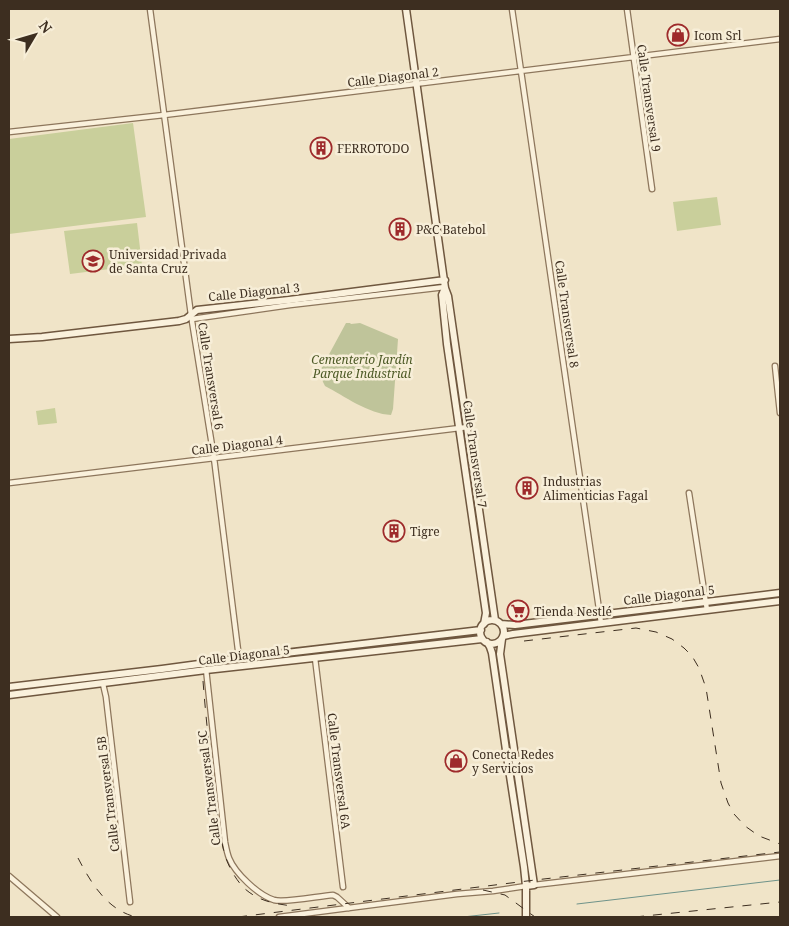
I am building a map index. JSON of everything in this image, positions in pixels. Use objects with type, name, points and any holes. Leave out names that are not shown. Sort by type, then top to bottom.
[{"type":"street","name":"Calle Transversal 6","points":[[150,9],[191,317],[214,458],[238,658]]},
{"type":"street","name":"Calle Transversal 7","points":[[406,9],[445,288],[448,296],[486,557],[498,622]]},
{"type":"street","name":"Calle Transversal 8","points":[[512,9],[601,623]]},
{"type":"street","name":"Calle Transversal 9","points":[[627,9],[652,190]]},
{"type":"street","name":"Calle Diagonal 2","points":[[9,132],[164,115],[780,39]]},
{"type":"street","name":"Calle Diagonal 3","points":[[9,339],[179,321],[191,317],[197,310],[445,280]]},
{"type":"street","name":"Calle Transversal 7","points":[[445,288],[442,295],[447,344],[486,613],[482,627]]},
{"type":"street","points":[[191,317],[445,288]]},
{"type":"street","points":[[775,366],[780,413]]},
{"type":"street","name":"Calle Diagonal 4","points":[[9,483],[468,427]]},
{"type":"street","points":[[689,493],[707,610]]},
{"type":"street","points":[[478,558],[486,557]]},
{"type":"street","name":"Calle Diagonal 5","points":[[498,622],[515,625],[780,593]]},
{"type":"street","name":"Calle Diagonal 5","points":[[503,638],[513,634],[780,601]]},
{"type":"street","points":[[526,917],[526,886],[500,703],[492,653],[485,640],[482,627],[489,620],[498,622],[504,630],[500,654],[534,885]]},
{"type":"street","name":"Calle Diagonal 5","points":[[9,696],[103,684],[238,658],[482,627]]},
{"type":"street","points":[[485,640],[493,644],[500,642],[503,638]]},
{"type":"street","name":"Calle Diagonal 5","points":[[9,687],[206,670],[485,640]]},
{"type":"street","points":[[347,645],[348,654]]},
{"type":"street","name":"Calle Transversal 6A","points":[[315,658],[343,887]]},
{"type":"street","name":"Calle Transversal 5C","points":[[205,663],[225,842],[230,859],[241,876],[257,891],[274,900],[332,895],[350,908]]},
{"type":"street","points":[[44,684],[44,692]]},
{"type":"street","name":"Calle Transversal 5B","points":[[103,684],[130,902]]},
{"type":"street","points":[[500,703],[508,702]]},
{"type":"street","points":[[511,783],[520,782]]},
{"type":"street","points":[[521,848],[529,846]]},
{"type":"street","points":[[279,917],[780,856]]},
{"type":"street","points":[[9,876],[57,917]]},
{"type":"green space","points":[[133,123],[146,217],[9,234],[9,139]]},
{"type":"green space","points":[[717,197],[721,225],[677,231],[673,202]]},
{"type":"green space","points":[[137,223],[142,265],[70,274],[64,231]]},
{"type":"green space","name":"Cementerio Jardín Parque Industrial","points":[[346,323],[360,323],[398,339],[391,415],[383,414],[357,404],[325,386],[323,382],[320,371]]},
{"type":"green space","points":[[55,408],[57,423],[38,425],[36,411]]},
{"type":"waterway","points":[[577,904],[780,880]]},
{"type":"waterway","points":[[463,917],[499,913]]},
{"type":"railway","points":[[524,641],[636,628],[656,632],[672,639],[684,648],[692,656],[699,668],[706,688],[721,783],[728,803],[734,814],[745,826],[759,836],[780,844]]},
{"type":"railway","points":[[203,681],[219,825],[228,864],[238,881],[255,896],[267,901],[293,906]]},
{"type":"railway","points":[[238,917],[780,852]]},
{"type":"railway","points":[[78,858],[94,886],[108,902],[136,917]]},
{"type":"railway","points":[[483,890],[505,895],[535,917]]},
{"type":"railway","points":[[635,917],[780,902]]},
{"type":"place","name":"Icom Srl","points":[[678,35]]},
{"type":"place","name":"FERROTODO","points":[[321,148]]},
{"type":"place","name":"P&C Batebol","points":[[400,229]]},
{"type":"place","name":"Universidad Privada de Santa Cruz","points":[[93,261]]},
{"type":"place","name":"Industrias Alimenticias Fagal","points":[[527,488]]},
{"type":"place","name":"Tigre","points":[[394,531]]},
{"type":"place","name":"Tienda Nestlé","points":[[518,611]]},
{"type":"place","name":"Conecta Redes y Servicios","points":[[456,761]]}]
